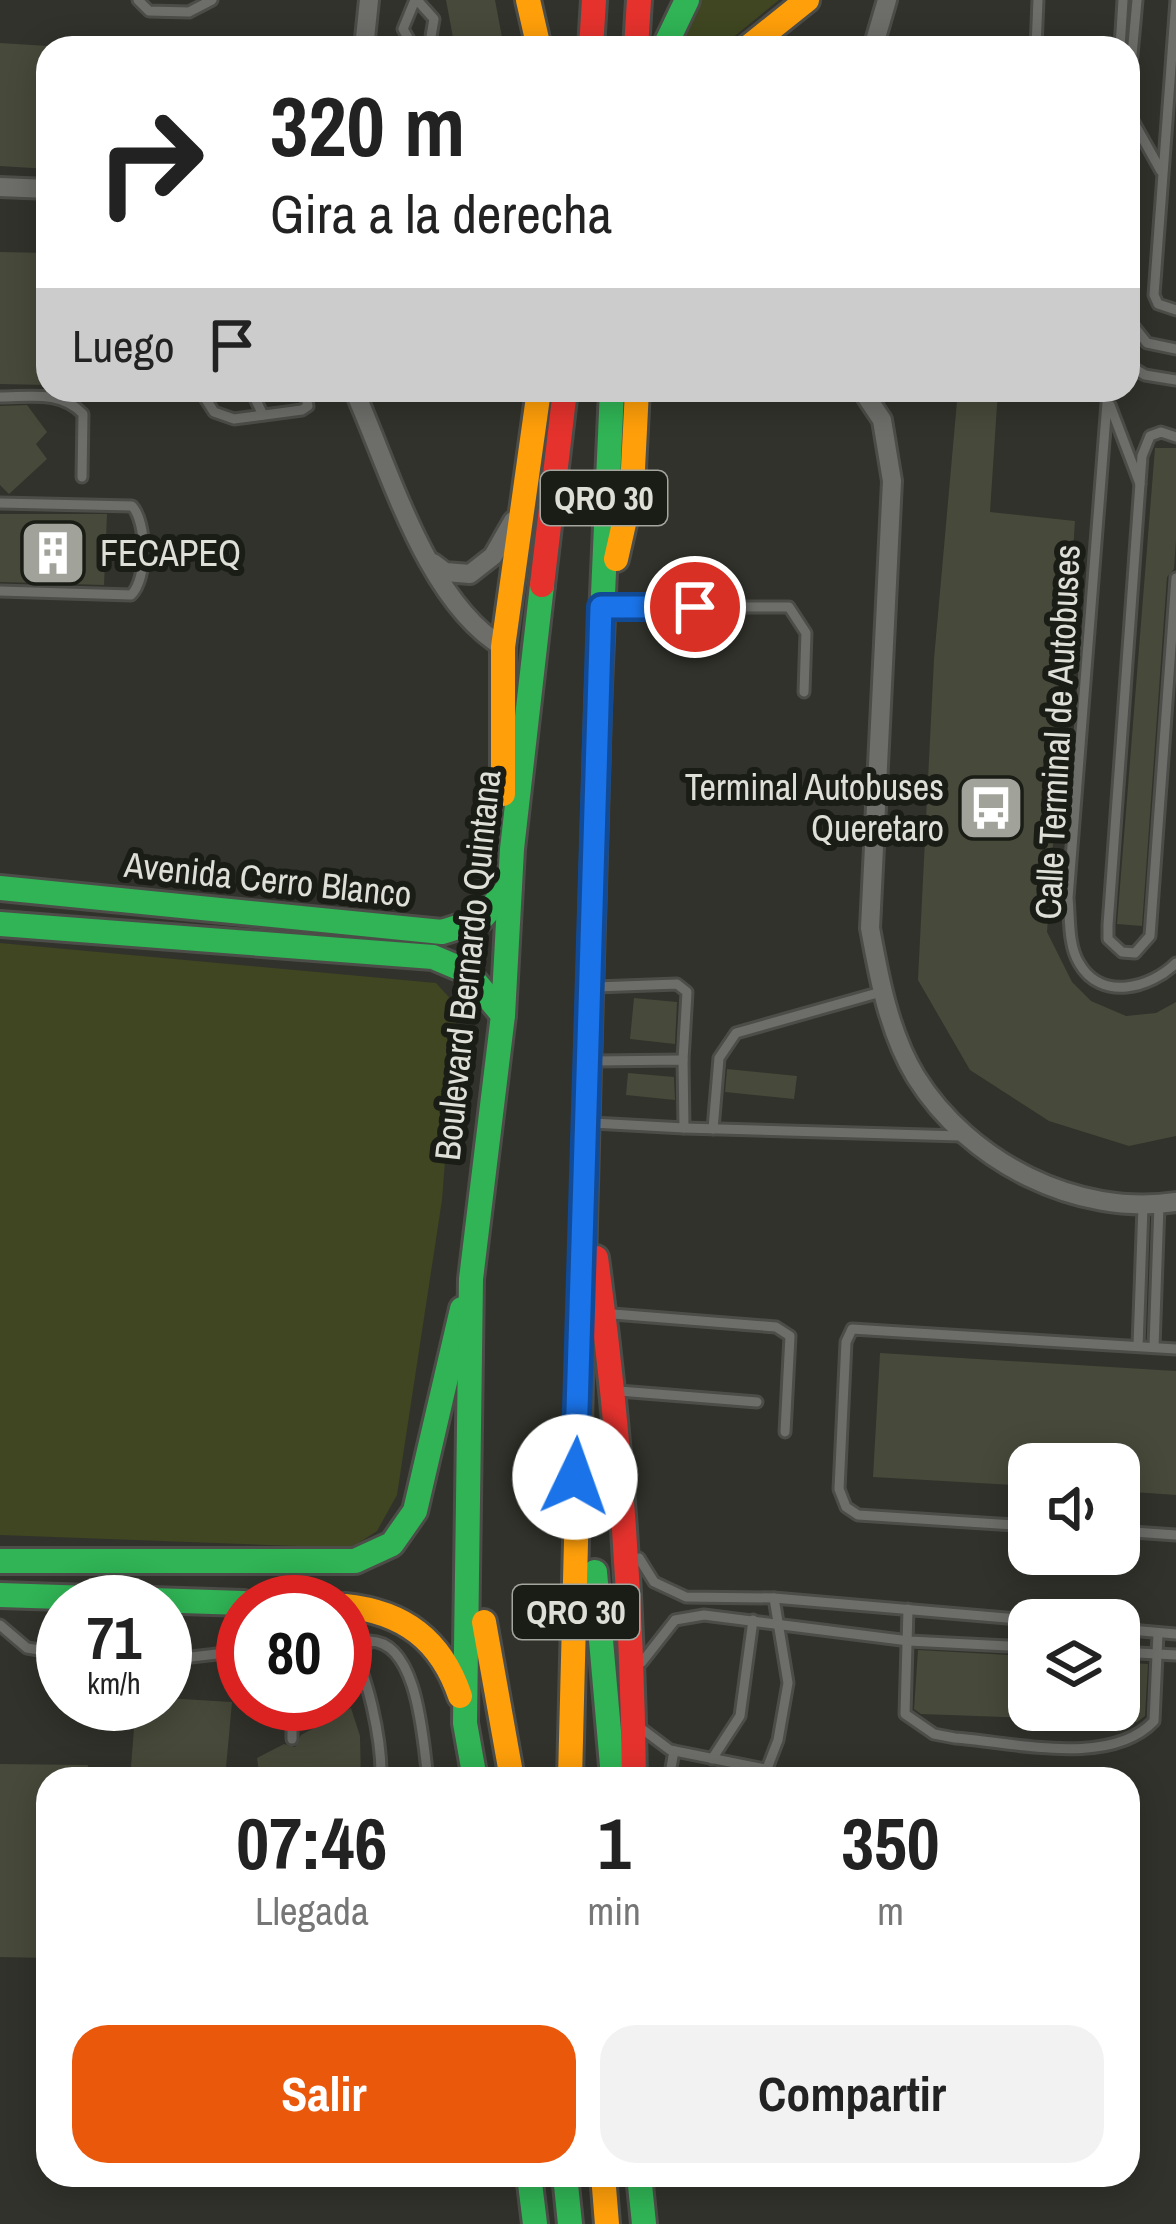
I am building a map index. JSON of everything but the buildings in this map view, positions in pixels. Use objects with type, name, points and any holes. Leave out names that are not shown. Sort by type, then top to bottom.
[{"type":"main road","points":[[528,0],[539,36]]},
{"type":"main road","points":[[544,36],[549,0]]},
{"type":"main road","points":[[592,36],[594,0]]},
{"type":"main road","points":[[637,36],[639,0]]},
{"type":"main road","points":[[670,36],[687,0]]},
{"type":"main road","points":[[762,36],[807,0]]},
{"type":"main road","points":[[512,849],[500,778],[503,647],[535,402]]},
{"type":"main road","name":"Boulevard Bernardo Quintana","points":[[473,1767],[465,1723],[471,1279],[503,1015],[512,849],[565,402]]},
{"type":"main road","name":"QRO 30","points":[[570,1767],[601,607],[611,402]]},
{"type":"main road","points":[[601,607],[632,488],[636,402]]},
{"type":"main road","name":"Avenida Cerro Blanco","points":[[0,888],[442,932],[480,920],[511,884]]},
{"type":"main road","name":"Avenida Cerro Blanco","points":[[0,924],[433,957],[466,971],[503,1015]]},
{"type":"main road","points":[[584,1198],[608,1313],[633,1676],[632,1767]]},
{"type":"main road","points":[[0,1561],[355,1561],[389,1548],[404,1535],[416,1511],[471,1279]]},
{"type":"main road","name":"QRO 30","points":[[577,1445],[631,1767]]},
{"type":"main road","name":"Boulevard Bernardo Quintana","points":[[470,1549],[510,1767]]},
{"type":"main road","points":[[0,1595],[216,1602]]},
{"type":"main road","points":[[372,1610],[390,1612],[425,1634],[457,1683],[465,1723]]},
{"type":"main road","points":[[530,2187],[535,2224]]},
{"type":"main road","points":[[566,2187],[570,2224]]},
{"type":"main road","points":[[604,2187],[608,2224]]},
{"type":"main road","points":[[640,2187],[644,2224]]},
{"type":"street","points":[[365,36],[369,0]]},
{"type":"street","points":[[876,36],[887,0]]},
{"type":"street","points":[[0,188],[36,189]]},
{"type":"street","points":[[359,402],[443,588],[470,625],[503,647]]},
{"type":"street","points":[[870,402],[882,420],[892,481],[871,928],[881,992],[916,1077],[968,1136],[1036,1183],[1113,1204],[1160,1204]]},
{"type":"street","points":[[427,552],[445,572],[470,574],[493,556],[523,507]]},
{"type":"lane","points":[[138,0],[149,11],[189,12],[212,0]]},
{"type":"lane","points":[[1036,36],[1038,0]]},
{"type":"lane","points":[[1121,36],[1123,0]]},
{"type":"lane","points":[[1134,36],[1137,0]]},
{"type":"lane","points":[[1176,0],[1154,295],[1158,304],[1176,310]]},
{"type":"lane","points":[[407,36],[403,29],[419,1],[434,19],[430,36]]},
{"type":"lane","points":[[1140,133],[1162,172]]},
{"type":"lane","points":[[1140,333],[1148,343],[1176,349]]},
{"type":"lane","points":[[1140,372],[1176,380]]},
{"type":"lane","points":[[0,397],[36,397]]},
{"type":"lane","points":[[68,402],[82,413],[82,477]]},
{"type":"lane","points":[[209,402],[220,417],[302,410],[307,402]]},
{"type":"lane","points":[[257,402],[263,416]]},
{"type":"lane","name":"Calle Terminal de Autobuses","points":[[1107,402],[1068,898],[1075,966],[1098,981],[1127,989],[1155,982],[1176,963]]},
{"type":"lane","points":[[1111,402],[1141,485]]},
{"type":"lane","points":[[1176,437],[1161,431],[1150,436],[1141,485],[1108,925],[1108,939],[1122,952],[1135,953],[1150,936],[1176,578]]},
{"type":"lane","points":[[0,503],[132,506],[141,519],[141,580],[131,595],[0,591]]},
{"type":"lane","points":[[601,607],[789,607],[806,633],[804,692]]},
{"type":"lane","points":[[1059,918],[1068,898]]},
{"type":"lane","points":[[590,987],[677,985],[687,992],[684,1128]]},
{"type":"lane","points":[[713,1129],[719,1058],[736,1033],[881,992]]},
{"type":"lane","points":[[588,1061],[683,1060]]},
{"type":"lane","points":[[588,1123],[968,1136]]},
{"type":"lane","points":[[1138,1346],[1160,1204]]},
{"type":"lane","points":[[1154,1347],[1160,1204]]},
{"type":"lane","points":[[608,1313],[776,1327],[790,1336],[785,1432]]},
{"type":"lane","points":[[1008,1525],[858,1515],[846,1507],[839,1489],[846,1342],[852,1329],[1176,1348]]},
{"type":"lane","points":[[614,1390],[757,1402]]},
{"type":"lane","points":[[619,1479],[641,1564],[667,1592],[1008,1618]]},
{"type":"lane","points":[[1140,1533],[1176,1535]]},
{"type":"lane","points":[[767,1767],[778,1740],[788,1683],[774,1598]]},
{"type":"lane","points":[[908,1609],[904,1707],[910,1722],[955,1738],[1093,1747],[1119,1742],[1154,1721],[1158,1633]]},
{"type":"lane","points":[[633,1676],[675,1620],[704,1615],[909,1641],[1008,1646]]},
{"type":"lane","points":[[712,1759],[740,1716],[753,1620]]},
{"type":"lane","points":[[0,1625],[27,1648],[36,1650]]},
{"type":"lane","points":[[1140,1631],[1176,1634]]},
{"type":"lane","points":[[372,1641],[394,1652],[414,1684],[426,1767]]},
{"type":"lane","points":[[1140,1653],[1176,1655]]},
{"type":"lane","points":[[372,1710],[381,1767]]},
{"type":"lane","points":[[633,1722],[669,1752],[740,1767]]},
{"type":"lane","points":[[292,1731],[292,1739]]},
{"type":"lane","points":[[669,1752],[669,1767]]},
{"type":"green space","points":[[702,0],[779,0],[735,36],[680,36]]},
{"type":"green space","points":[[0,943],[436,983],[457,1006],[442,1200],[397,1495],[377,1531],[351,1548],[0,1535]]},
{"type":"traffic: fast","points":[[670,36],[687,0]]},
{"type":"traffic: fast","points":[[598,708],[611,402]]},
{"type":"traffic: fast","points":[[473,1767],[465,1723],[471,1279],[503,1015],[512,849],[542,585]]},
{"type":"traffic: fast","points":[[0,888],[442,932],[480,920],[510,886]]},
{"type":"traffic: fast","points":[[0,924],[433,957],[466,971],[503,1015]]},
{"type":"traffic: fast","points":[[0,1561],[355,1561],[392,1544],[415,1511],[462,1309]]},
{"type":"traffic: fast","points":[[595,1572],[612,1767]]},
{"type":"traffic: fast","points":[[0,1595],[216,1602]]},
{"type":"traffic: fast","points":[[530,2187],[535,2224]]},
{"type":"traffic: fast","points":[[566,2187],[570,2224]]},
{"type":"traffic: fast","points":[[640,2187],[644,2224]]},
{"type":"traffic: slow","points":[[528,0],[536,36]]},
{"type":"traffic: slow","points":[[762,36],[807,0]]},
{"type":"traffic: slow","points":[[503,794],[503,647],[537,402]]},
{"type":"traffic: slow","points":[[616,559],[632,488],[636,402]]},
{"type":"traffic: slow","points":[[570,1767],[588,1067]]},
{"type":"traffic: slow","points":[[372,1611],[402,1622],[431,1644],[460,1696]]},
{"type":"traffic: slow","points":[[484,1622],[510,1767]]},
{"type":"traffic: slow","points":[[604,2187],[607,2224]]},
{"type":"traffic: jam","points":[[592,36],[594,0]]},
{"type":"traffic: jam","points":[[637,36],[639,0]]},
{"type":"traffic: jam","points":[[542,585],[564,402]]},
{"type":"traffic: jam","points":[[588,1067],[598,708]]},
{"type":"traffic: jam","points":[[596,1258],[623,1518],[634,1767]]},
{"type":"place","name":"FECAPEQ","points":[[53,553]]},
{"type":"place","name":"Terminal Autobuses Queretaro","points":[[991,808]]},
{"type":"route","points":[[575,1477],[601,607],[695,607]]}]
